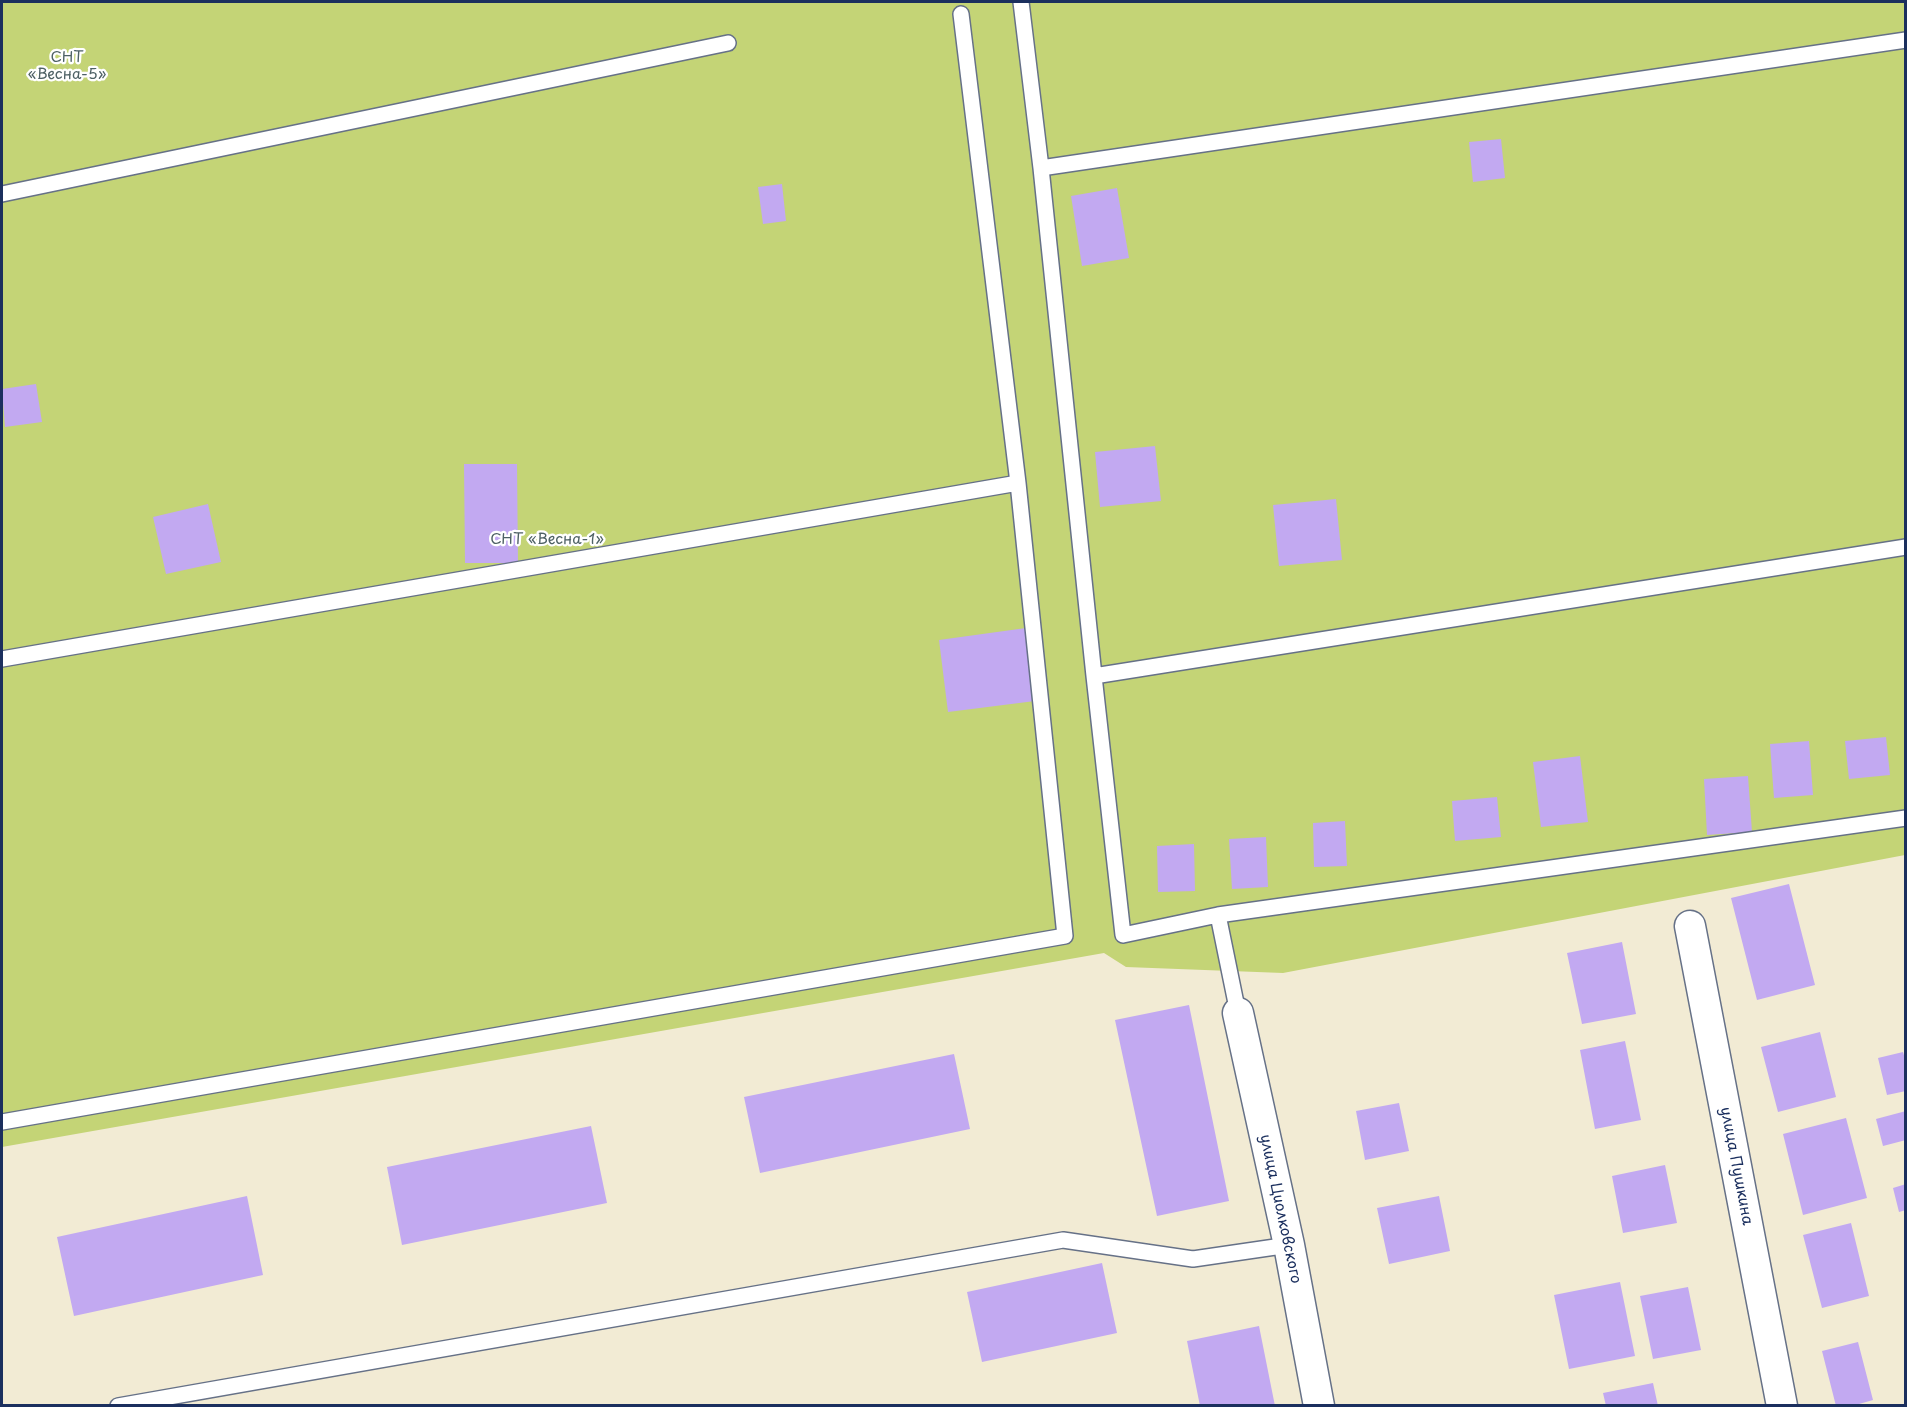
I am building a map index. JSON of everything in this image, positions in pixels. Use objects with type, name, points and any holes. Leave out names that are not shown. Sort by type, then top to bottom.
[{"type":"street","name":"улица Пушкина","points":[[1690,926],[1782,1406]]},
{"type":"street","name":"улица Циолковского","points":[[1238,1013],[1289,1245],[1319,1406]]},
{"type":"lane","points":[[1022,2],[1123,935],[1218,915],[1905,818]]},
{"type":"lane","points":[[2,1122],[1065,936],[1018,483],[961,14]]},
{"type":"lane","points":[[1041,168],[1905,40]]},
{"type":"lane","points":[[2,194],[728,43]]},
{"type":"lane","points":[[2,659],[1018,483]]},
{"type":"lane","points":[[1094,676],[1905,547]]},
{"type":"lane","points":[[1218,915],[1238,1013]]},
{"type":"lane","points":[[118,1406],[1063,1240],[1193,1259],[1289,1245]]},
{"type":"green space","points":[[2,2],[1905,2],[1905,855],[1283,973],[1126,967],[1104,953],[2,1147]]},
{"type":"building","points":[[1501,139],[1505,178],[1473,182],[1469,142]]},
{"type":"building","points":[[782,184],[786,221],[763,224],[758,187]]},
{"type":"building","points":[[1117,188],[1129,258],[1082,266],[1071,196]]},
{"type":"building","points":[[36,384],[42,422],[5,427],[2,389]]},
{"type":"building","points":[[1155,446],[1161,501],[1100,507],[1095,452]]},
{"type":"building","points":[[464,464],[517,464],[518,563],[465,563]]},
{"type":"building","points":[[1336,499],[1342,560],[1279,566],[1273,505]]},
{"type":"building","points":[[208,504],[221,562],[166,574],[153,517]]},
{"type":"building","points":[[1026,628],[1035,701],[948,712],[939,640]]},
{"type":"building","points":[[1886,737],[1890,775],[1849,779],[1845,741]]},
{"type":"building","points":[[1809,741],[1813,795],[1774,798],[1770,744]]},
{"type":"building","points":[[1580,756],[1588,822],[1541,827],[1533,762]]},
{"type":"building","points":[[1748,776],[1752,832],[1707,835],[1704,779]]},
{"type":"building","points":[[1497,797],[1501,837],[1455,841],[1452,801]]},
{"type":"building","points":[[1345,821],[1347,866],[1314,867],[1313,823]]},
{"type":"building","points":[[1266,837],[1268,887],[1232,889],[1229,839]]},
{"type":"building","points":[[1194,844],[1195,891],[1158,892],[1157,846]]},
{"type":"building","points":[[1789,884],[1815,985],[1757,1000],[1731,898]]},
{"type":"building","points":[[1622,942],[1636,1014],[1582,1024],[1567,953]]},
{"type":"building","points":[[1189,1005],[1229,1201],[1157,1216],[1115,1020]]},
{"type":"building","points":[[1820,1032],[1836,1097],[1778,1112],[1761,1047]]},
{"type":"building","points":[[1625,1041],[1641,1120],[1595,1129],[1580,1050]]},
{"type":"building","points":[[1903,1052],[1906,1062],[1906,1091],[1887,1095],[1878,1058]]},
{"type":"building","points":[[954,1054],[970,1129],[760,1173],[744,1097]]},
{"type":"building","points":[[1399,1103],[1409,1151],[1365,1160],[1356,1111]]},
{"type":"building","points":[[1906,1111],[1906,1140],[1883,1146],[1876,1119]]},
{"type":"building","points":[[1846,1118],[1867,1198],[1803,1215],[1783,1134]]},
{"type":"building","points":[[591,1126],[607,1203],[402,1245],[387,1167]]},
{"type":"building","points":[[1665,1165],[1677,1223],[1623,1233],[1612,1176]]},
{"type":"building","points":[[1906,1184],[1906,1210],[1899,1212],[1893,1188]]},
{"type":"building","points":[[247,1196],[263,1275],[74,1316],[57,1237]]},
{"type":"building","points":[[1439,1196],[1450,1251],[1389,1264],[1377,1208]]},
{"type":"building","points":[[1851,1223],[1869,1296],[1822,1308],[1803,1235]]},
{"type":"building","points":[[1102,1263],[1117,1333],[982,1362],[967,1292]]},
{"type":"building","points":[[1620,1282],[1635,1356],[1569,1369],[1554,1295]]},
{"type":"building","points":[[1688,1287],[1701,1350],[1653,1359],[1640,1296]]},
{"type":"building","points":[[1259,1326],[1275,1406],[1200,1406],[1187,1341]]},
{"type":"building","points":[[1858,1342],[1873,1400],[1852,1406],[1836,1406],[1822,1351]]},
{"type":"building","points":[[1653,1383],[1658,1406],[1606,1406],[1603,1393]]},
{"type":"park label","name":"СНТ «Весна-5»","points":[[67,66]]},
{"type":"park label","name":"СНТ «Весна-1»","points":[[547,540]]}]
